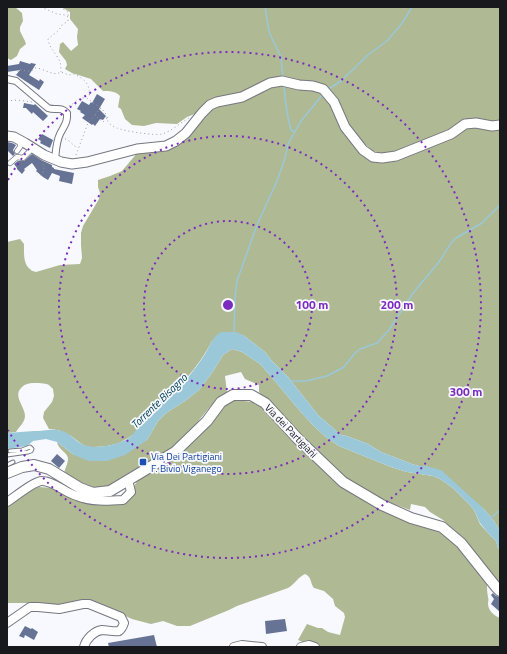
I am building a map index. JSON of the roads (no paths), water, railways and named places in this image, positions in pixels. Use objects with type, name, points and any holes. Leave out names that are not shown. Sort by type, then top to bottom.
[{"type":"main road","points":[[7,136],[20,140],[55,160],[72,164],[87,162],[137,148],[166,146],[176,141],[186,133],[210,105],[217,102],[242,97],[270,83],[285,82],[313,86],[322,89],[334,102],[345,127],[363,150],[373,157],[382,158],[396,156],[451,134],[465,124],[476,123],[492,126],[500,125]]},
{"type":"main road","name":"Via dei Partigiani","points":[[7,473],[22,467],[34,465],[49,469],[80,488],[93,493],[110,491],[175,452],[207,421],[221,402],[233,395],[251,395],[265,403],[298,439],[343,482],[382,505],[411,518],[442,527],[462,543],[496,587],[500,590]]},
{"type":"street","points":[[7,79],[14,80],[48,108],[53,110],[61,109],[67,113],[67,120],[57,143],[55,160]]},
{"type":"street","points":[[17,151],[20,147],[20,140]]},
{"type":"street","points":[[10,163],[17,157],[23,158],[33,148]]},
{"type":"street","points":[[7,502],[36,483],[42,481],[76,496],[92,500],[123,500],[131,492],[128,480]]},
{"type":"street","points":[[7,623],[30,608],[38,607],[59,609],[83,604],[89,604],[120,617],[124,623],[122,628],[118,631],[102,630],[96,632],[88,639],[84,647]]},
{"type":"street","points":[[234,647],[242,645],[262,647]]},
{"type":"street","points":[[301,647],[309,645],[315,647]]},
{"type":"lane","points":[[7,455],[28,452],[32,449],[30,447],[22,450],[10,451]]},
{"type":"lane","points":[[7,465],[13,462]]},
{"type":"water","points":[[221,332],[236,332],[243,335],[265,352],[288,377],[318,415],[341,435],[368,444],[381,452],[412,464],[441,470],[484,509],[494,521],[500,531],[500,550],[496,541],[480,523],[474,510],[453,488],[433,476],[407,472],[391,467],[339,446],[313,425],[260,364],[242,352],[232,349],[223,355],[199,390],[166,413],[158,421],[147,440],[125,455],[107,461],[89,461],[74,455],[57,442],[46,439],[33,441],[27,446],[7,449],[7,433],[58,430],[68,433],[82,444],[94,447],[119,443],[127,439],[137,429],[146,410],[168,396],[185,381],[205,354],[213,339]]},
{"type":"waterway","points":[[265,7],[269,32],[281,57],[283,78]]},
{"type":"waterway","points":[[327,90],[341,81],[369,54],[387,41],[403,22],[412,7]]},
{"type":"waterway","points":[[284,86],[286,108],[291,130],[295,132]]},
{"type":"waterway","points":[[234,333],[237,281],[257,225],[277,181],[288,144],[301,121],[323,94]]},
{"type":"waterway","points":[[292,381],[306,381],[327,376],[344,367],[360,349],[377,343],[389,330],[413,293],[439,262],[451,243],[456,238],[482,223],[500,205]]},
{"type":"waterway","points":[[491,518],[500,510]]},
{"type":"place","name":"Via Dei Partigiani F. Bivio Viganego","points":[[143,462]]},
{"type":"water label","name":"Torrente Bisagno","points":[[159,401]]}]
